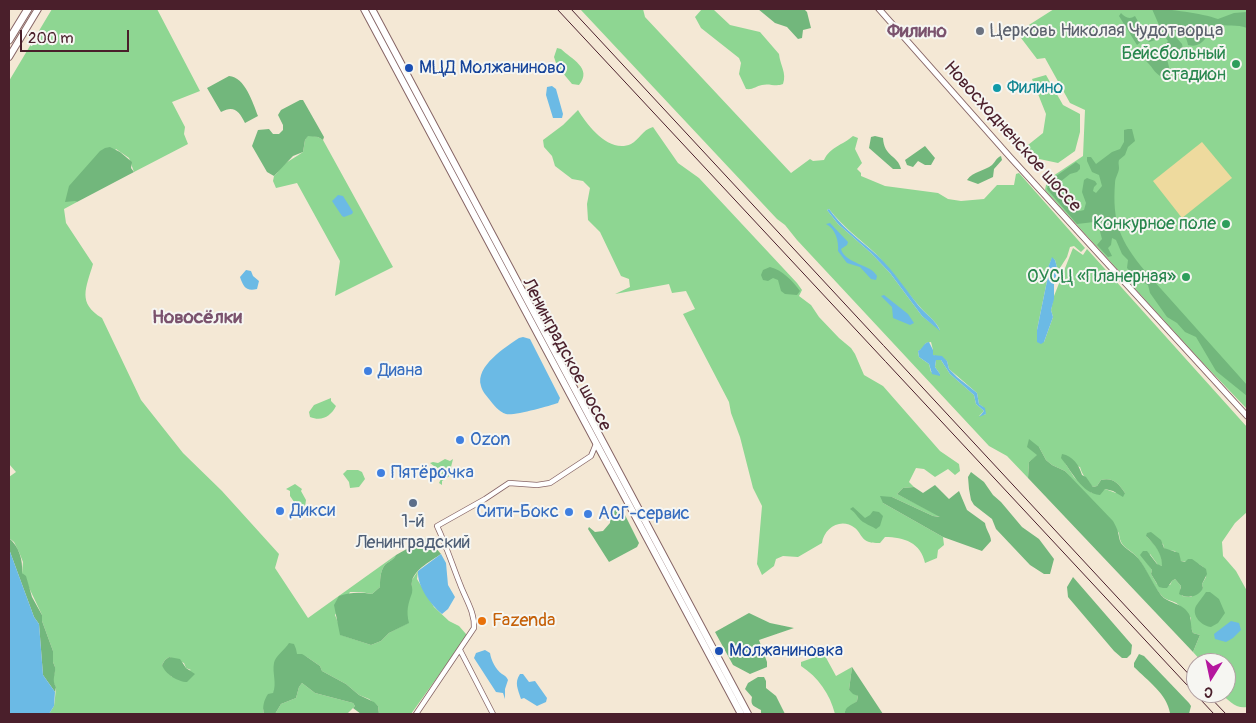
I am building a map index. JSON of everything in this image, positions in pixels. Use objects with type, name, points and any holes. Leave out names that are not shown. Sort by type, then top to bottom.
[{"type":"highway","points":[[9,40],[28,9]]},
{"type":"highway","points":[[9,57],[38,9]]},
{"type":"highway","name":"Ленинградское шоссе","points":[[364,9],[742,714]]},
{"type":"highway","name":"Ленинградское шоссе","points":[[372,9],[748,714]]},
{"type":"main road","name":"Новосходненское шоссе","points":[[879,9],[1010,157],[1247,416]]},
{"type":"street","points":[[591,456],[596,442]]},
{"type":"street","points":[[416,714],[474,628],[474,618],[437,526],[509,483],[537,485],[550,483],[591,456],[605,459]]},
{"type":"street","points":[[460,650],[493,714]]},
{"type":"green space","points":[[52,9],[157,9],[200,91],[172,102],[185,127],[184,134],[188,144],[134,172],[129,158],[116,149],[77,202],[64,209],[66,223],[93,264],[86,288],[86,301],[89,307],[102,318],[141,400],[183,453],[222,491],[279,554],[275,568],[308,618],[396,555],[383,568],[380,576],[380,587],[372,594],[350,592],[335,615],[341,635],[371,645],[381,641],[389,633],[408,623],[406,613],[412,591],[412,580],[418,571],[417,579],[434,607],[449,621],[459,626],[466,634],[466,637],[411,714],[379,714],[378,706],[369,699],[359,695],[346,684],[322,671],[320,666],[307,657],[283,652],[276,661],[275,689],[263,710],[264,714],[49,714],[54,706],[56,687],[53,682],[55,667],[53,651],[42,621],[42,615],[22,573],[23,562],[14,542],[9,538],[9,477],[16,472],[9,464],[9,81]],"holes":[[[169,657],[184,663],[186,668],[191,670],[172,677],[162,665]]]},
{"type":"green space","points":[[580,9],[643,9],[645,17],[791,173],[810,159],[813,161],[824,160],[833,149],[853,136],[858,138],[855,149],[862,163],[857,169],[861,176],[885,186],[938,193],[948,199],[961,201],[984,199],[997,185],[1014,185],[1016,174],[1019,173],[1085,248],[1081,252],[1074,246],[1070,247],[1067,257],[1058,271],[1055,260],[1052,258],[1048,268],[1037,330],[1044,342],[1053,317],[1051,310],[1054,296],[1073,248],[1083,255],[1087,249],[1247,427],[1247,512],[1235,523],[1222,542],[1223,556],[1236,571],[1247,591],[1247,707],[1239,707],[1232,703],[1236,703],[1236,653],[1194,653],[1200,635],[1193,633],[1190,625],[1191,618],[1176,603],[1164,598],[1159,593],[1137,557],[1121,542],[1119,533],[1065,471],[1046,460],[1039,447],[1038,455],[1029,462],[1028,478],[1007,456],[989,446],[785,225],[777,219]],"holes":[[[829,209],[888,267],[940,330],[922,316],[890,273],[871,253],[838,224],[827,210]],[[931,342],[933,355],[947,361],[949,369],[977,393],[979,404],[983,407],[986,414],[979,416],[984,411],[976,404],[974,395],[950,374],[941,360],[936,360],[935,367],[940,374],[931,372],[929,364],[919,357],[918,351],[926,343]],[[1065,463],[1080,467],[1083,475],[1093,487],[1097,486],[1101,480],[1112,480],[1125,493],[1116,493],[1105,489],[1092,493],[1074,477]],[[1146,536],[1163,544],[1167,550],[1175,551],[1181,561],[1199,564],[1203,567],[1206,577],[1202,584],[1203,588],[1191,597],[1182,596],[1181,586],[1175,579],[1170,585],[1157,584],[1151,574],[1152,570],[1146,561],[1150,554],[1158,565],[1162,566],[1162,561],[1158,549]]]},
{"type":"green space","points":[[702,9],[713,9],[730,25],[760,32],[779,54],[784,73],[783,84],[760,85],[746,89],[739,74],[741,63],[739,58],[701,28],[695,17]]},
{"type":"green space","points":[[758,9],[804,9],[807,12],[811,28],[803,30],[802,38],[798,39],[787,27],[775,23]]},
{"type":"green space","name":"ОУСЦ «Планерная»","points":[[1054,9],[1247,9],[1247,409],[1045,190],[1047,180],[1083,156],[1085,110],[1070,103],[1045,58],[1037,59],[1018,34],[1021,30]]},
{"type":"green space","points":[[1152,9],[1185,12],[1218,19],[1234,13],[1247,12],[1247,28],[1216,24],[1202,42],[1193,46],[1188,45],[1184,35],[1175,31],[1175,36],[1182,44],[1183,49],[1181,54],[1170,55],[1167,59],[1171,75],[1166,78],[1157,74],[1146,61],[1149,53],[1168,41],[1165,37],[1149,42],[1145,38],[1137,45],[1119,16],[1121,13],[1131,18],[1135,16],[1144,29],[1150,26],[1157,34],[1159,25]]},
{"type":"green space","points":[[557,48],[575,60],[582,69],[584,74],[579,85],[572,84],[557,66],[554,57]]},
{"type":"green space","points":[[1046,75],[1063,105],[1080,114],[1080,132],[1075,151],[1058,163],[1030,157],[1023,149],[1043,133],[1046,114],[1032,79]]},
{"type":"green space","points":[[229,76],[235,77],[244,86],[258,116],[245,123],[236,110],[229,109],[221,112],[207,88]]},
{"type":"green space","points":[[303,100],[324,137],[323,140],[318,137],[308,136],[305,140],[303,152],[293,156],[274,176],[267,172],[252,146],[258,130],[269,129],[273,134],[279,134],[283,130],[283,125],[278,115],[281,110]]},
{"type":"green space","points":[[578,110],[593,130],[607,142],[615,145],[631,144],[646,130],[653,127],[678,163],[699,178],[797,283],[802,290],[799,296],[811,305],[819,317],[851,348],[864,375],[883,386],[940,451],[959,464],[960,471],[955,475],[948,469],[935,477],[924,469],[916,468],[909,482],[914,487],[903,488],[897,494],[942,517],[933,516],[892,497],[883,503],[943,537],[944,545],[938,550],[937,558],[925,563],[920,550],[911,542],[899,538],[885,537],[880,543],[870,542],[864,539],[850,525],[839,524],[826,533],[822,543],[798,557],[783,556],[776,559],[774,566],[762,575],[757,564],[762,506],[753,488],[729,402],[683,314],[695,309],[686,291],[672,293],[669,284],[615,294],[630,287],[629,279],[621,276],[600,232],[588,220],[587,204],[590,188],[583,181],[572,179],[555,166],[552,156],[544,147],[543,140],[563,125]]},
{"type":"green space","points":[[1132,129],[1135,141],[1119,160],[1114,197],[1117,220],[1124,240],[1145,271],[1247,385],[1247,396],[1216,371],[1196,337],[1185,332],[1177,323],[1167,317],[1150,293],[1148,285],[1137,279],[1127,268],[1128,260],[1122,254],[1116,240],[1112,238],[1111,245],[1108,248],[1112,256],[1108,257],[1097,245],[1102,239],[1098,224],[1094,222],[1077,224],[1047,189],[1049,181],[1076,162],[1080,165],[1080,169],[1060,182],[1060,190],[1070,197],[1080,211],[1084,210],[1086,203],[1082,192],[1084,180],[1087,178],[1095,181],[1097,184],[1093,191],[1096,193],[1102,186],[1099,175],[1092,172],[1087,157],[1091,157],[1096,164],[1112,152],[1120,149],[1124,142],[1124,130]]},
{"type":"green space","points":[[308,135],[323,140],[393,267],[335,296],[340,261],[297,183],[276,188],[273,181],[274,176],[282,166],[303,152]]},
{"type":"green space","points":[[871,137],[883,138],[886,149],[897,161],[901,169],[893,169],[869,148]]},
{"type":"green space","points":[[925,146],[935,158],[931,165],[925,165],[918,161],[913,167],[907,165],[905,160]]},
{"type":"green space","points":[[110,147],[120,152],[132,162],[131,168],[134,172],[77,202],[65,202],[69,186],[100,151]]},
{"type":"green space","points":[[1001,156],[1002,160],[994,169],[993,177],[978,184],[967,180],[972,175],[992,165]]},
{"type":"green space","points":[[770,267],[783,273],[791,280],[800,291],[797,295],[785,294],[781,291],[778,280],[773,278],[768,281],[763,280],[761,275],[763,270]]},
{"type":"green space","points":[[331,398],[331,401],[336,406],[332,413],[318,419],[310,417],[309,412],[314,405]]},
{"type":"green space","points":[[1029,439],[1039,447],[1046,460],[1065,471],[1113,521],[1121,543],[1138,558],[1161,595],[1186,610],[1190,616],[1193,633],[1200,635],[1193,652],[1028,478],[1029,462],[1037,455],[1027,447]]},
{"type":"green space","points":[[1062,454],[1075,462],[1082,475],[1086,477],[1093,487],[1097,486],[1101,480],[1112,480],[1125,493],[1123,497],[1105,489],[1100,495],[1094,494],[1082,486],[1061,458]]},
{"type":"green space","points":[[445,459],[450,461],[453,459],[451,467],[455,473],[460,474],[457,477],[451,475],[442,481],[442,485],[439,483],[441,479],[438,469],[430,463],[438,463]]},
{"type":"green space","points":[[347,470],[362,472],[365,479],[359,487],[350,488],[349,482],[343,474]]},
{"type":"green space","points":[[971,472],[984,482],[993,495],[1022,527],[1039,539],[1054,559],[1050,574],[1044,574],[1030,565],[996,529],[992,519],[974,505],[969,489],[968,477]]},
{"type":"green space","points":[[295,484],[302,489],[301,491],[306,500],[305,507],[309,511],[307,516],[300,515],[299,509],[290,496],[290,491],[286,489]]},
{"type":"green space","points":[[935,485],[949,499],[959,491],[967,510],[985,523],[991,541],[982,551],[943,537],[883,503],[880,496],[892,497],[933,516],[940,517],[897,494],[903,488],[914,487],[923,493]]},
{"type":"green space","points":[[618,507],[622,509],[639,543],[637,547],[609,562],[588,529],[589,527],[595,532],[603,531],[610,523],[611,511]]},
{"type":"green space","points":[[853,507],[865,518],[873,511],[879,512],[883,516],[880,526],[876,529],[863,522],[850,509]]},
{"type":"green space","points":[[1151,532],[1161,540],[1164,548],[1179,553],[1181,561],[1185,562],[1188,559],[1192,559],[1206,569],[1207,574],[1202,584],[1203,588],[1199,593],[1189,597],[1182,596],[1179,594],[1181,586],[1175,579],[1167,588],[1159,587],[1151,574],[1152,570],[1140,555],[1143,551],[1147,551],[1157,564],[1162,566],[1161,557],[1146,536],[1147,533]]},
{"type":"green space","points":[[430,536],[436,540],[435,547],[441,554],[424,566],[414,577],[408,608],[409,623],[389,633],[381,641],[371,645],[340,635],[334,605],[339,596],[356,593],[372,594],[380,587],[381,574],[386,564],[396,555]]},
{"type":"green space","points":[[9,538],[20,554],[22,573],[26,576],[32,597],[42,615],[42,621],[53,651],[55,692],[43,675],[39,624],[34,617],[9,549]]},
{"type":"green space","points":[[1073,577],[1132,645],[1131,654],[1127,658],[1122,658],[1114,651],[1068,597],[1067,587]]},
{"type":"green space","points":[[1206,592],[1210,592],[1219,599],[1225,613],[1218,623],[1211,627],[1201,623],[1195,613],[1196,606]]},
{"type":"green space","points":[[749,613],[770,623],[794,628],[759,640],[767,667],[750,674],[733,665],[715,632]]},
{"type":"green space","points":[[289,643],[294,644],[297,654],[307,657],[320,666],[322,671],[346,684],[359,695],[374,702],[378,706],[379,714],[361,714],[353,708],[355,706],[353,703],[315,693],[302,683],[296,698],[281,704],[275,714],[264,714],[263,706],[265,699],[268,694],[273,693],[274,689],[275,660]]},
{"type":"green space","points":[[824,654],[836,676],[852,667],[849,690],[858,696],[857,701],[845,711],[845,714],[835,714],[830,700],[822,687],[813,675],[801,666],[801,662]]},
{"type":"green space","points":[[1139,654],[1144,656],[1186,700],[1186,703],[1189,703],[1191,706],[1189,714],[1170,713],[1161,694],[1134,667]]},
{"type":"green space","points":[[169,657],[180,659],[186,668],[195,674],[187,682],[172,677],[162,665]]},
{"type":"green space","points":[[852,667],[883,714],[845,714],[847,708],[857,701],[858,696],[849,690]]},
{"type":"green space","points":[[758,677],[764,677],[766,688],[776,696],[785,714],[761,714],[761,710],[752,704],[752,697],[745,689],[748,683]]},
{"type":"green space","points":[[302,683],[315,693],[353,703],[355,706],[347,714],[275,714],[281,704],[296,698]]},
{"type":"sand","points":[[1202,142],[1232,178],[1182,218],[1153,181]]},
{"type":"water","points":[[552,86],[556,89],[563,114],[562,118],[553,118],[546,95],[547,87]]},
{"type":"water","points":[[338,195],[343,196],[353,212],[352,214],[342,216],[332,201]]},
{"type":"water","points":[[829,209],[843,226],[883,261],[940,331],[922,316],[890,273],[871,253],[838,224],[827,210]]},
{"type":"water","points":[[830,223],[848,242],[841,249],[843,254],[874,272],[877,276],[876,280],[871,279],[860,267],[847,263],[838,251],[838,243],[834,232],[826,224]]},
{"type":"water","points":[[1052,257],[1055,260],[1058,271],[1054,281],[1054,299],[1051,310],[1053,317],[1044,342],[1041,344],[1037,342],[1037,330],[1048,268]]},
{"type":"water","points":[[246,270],[251,271],[253,276],[259,281],[257,289],[250,290],[242,283],[240,277]]},
{"type":"water","points":[[884,295],[908,314],[914,323],[910,325],[893,318],[892,307],[881,296]]},
{"type":"water","points":[[523,337],[530,339],[560,398],[558,403],[524,412],[506,414],[496,408],[484,393],[480,379],[487,364],[493,358],[513,342]]},
{"type":"water","points":[[929,342],[933,355],[942,356],[947,361],[949,369],[977,393],[979,404],[985,408],[986,414],[979,417],[984,411],[976,404],[974,395],[950,374],[941,360],[936,360],[935,367],[940,376],[932,374],[929,364],[919,357],[918,351]]},
{"type":"water","points":[[9,549],[34,617],[39,624],[43,675],[55,692],[54,706],[49,714],[9,714]]},
{"type":"water","points":[[441,554],[446,563],[448,585],[455,597],[448,609],[442,614],[425,594],[418,577],[418,571]]},
{"type":"water","points":[[1231,621],[1239,623],[1241,630],[1226,642],[1215,639],[1214,634]]},
{"type":"water","points":[[485,650],[490,653],[496,667],[508,680],[505,689],[505,699],[503,693],[496,692],[474,658],[476,653]]},
{"type":"water","points":[[520,674],[523,674],[529,682],[535,681],[547,698],[546,702],[537,706],[524,698],[521,699],[517,683]]},
{"type":"railway","points":[[557,9],[1214,714]]},
{"type":"railway","points":[[571,9],[1186,671]]},
{"type":"railway","points":[[1216,703],[1226,714]]},
{"type":"place","name":"Церковь Николая Чудотворца","points":[[980,31]]},
{"type":"place","name":"Бейсбольный стадион","points":[[1236,64]]},
{"type":"place","name":"МЦД Молжаниново","points":[[409,68]]},
{"type":"place","name":"Филино","points":[[997,88]]},
{"type":"place","name":"Конкурное поле","points":[[1226,224]]},
{"type":"place","name":"ОУСЦ «Планерная»","points":[[1186,277]]},
{"type":"place","name":"Диана","points":[[368,371]]},
{"type":"place","name":"Ozon","points":[[460,440]]},
{"type":"place","name":"Пятёрочка","points":[[381,473]]},
{"type":"place","name":"1-й Ленинградский","points":[[413,503]]},
{"type":"place","name":"Дикси","points":[[280,511]]},
{"type":"place","name":"Сити-Бокс","points":[[569,512]]},
{"type":"place","name":"АСГ-сервис","points":[[588,514]]},
{"type":"place","name":"Fazenda","points":[[482,621]]},
{"type":"place","name":"Молжаниновка","points":[[719,651]]},
{"type":"district","name":"Филино","points":[[917,32]]},
{"type":"district","name":"Новосёлки","points":[[197,318]]}]
